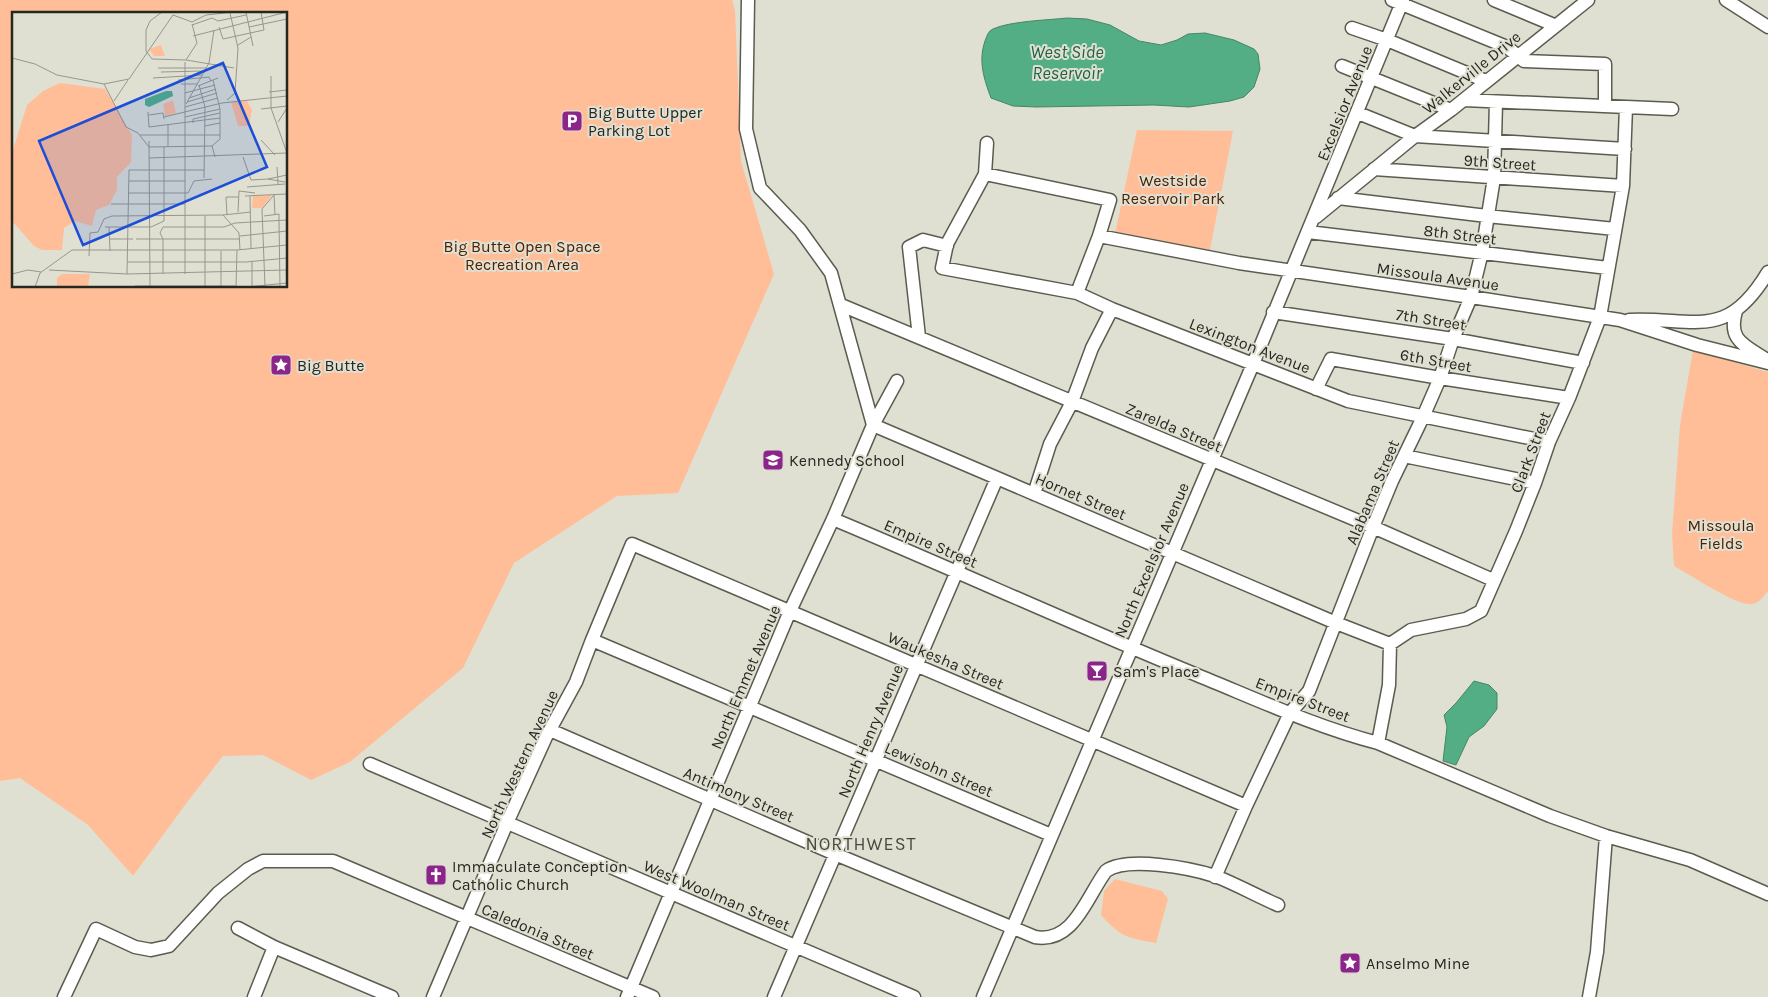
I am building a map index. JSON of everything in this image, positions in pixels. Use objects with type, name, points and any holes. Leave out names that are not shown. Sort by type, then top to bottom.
[{"type":"street","points":[[748,0],[746,129],[760,188],[800,230],[831,273],[873,425]]},
{"type":"street","points":[[1494,0],[1554,26]]},
{"type":"street","points":[[1726,0],[1768,27]]},
{"type":"street","points":[[1399,1],[1507,47],[1527,62],[1605,64],[1605,106]]},
{"type":"street","name":"Excelsior Avenue","points":[[1314,219],[1387,40],[1399,1]]},
{"type":"street","name":"Walkerville Drive","points":[[1314,219],[1415,136],[1464,100],[1581,2]]},
{"type":"street","points":[[1352,28],[1387,40],[1486,81]]},
{"type":"street","points":[[1342,66],[1451,110]]},
{"type":"street","points":[[1464,100],[1672,109]]},
{"type":"street","name":"Alabama Street","points":[[1216,876],[1246,806],[1290,713],[1309,691],[1373,527],[1440,378],[1453,339],[1471,297],[1482,252],[1486,216],[1494,178],[1496,102]]},
{"type":"street","name":"Clark Street","points":[[1390,644],[1411,630],[1466,619],[1481,611],[1516,531],[1549,442],[1569,398],[1600,317],[1623,186],[1626,107]]},
{"type":"street","points":[[1358,113],[1415,136],[1625,148]]},
{"type":"street","points":[[919,336],[909,246],[923,240],[947,246],[985,174],[987,142]]},
{"type":"street","name":"9th Street","points":[[1374,169],[1623,186]]},
{"type":"street","points":[[985,174],[1110,200],[1099,236],[1077,293]]},
{"type":"street","points":[[1338,198],[1616,229]]},
{"type":"street","name":"North Excelsior Avenue","points":[[983,997],[1314,219]]},
{"type":"street","name":"8th Street","points":[[1308,232],[1608,268]]},
{"type":"street","name":"Missoula Avenue","points":[[1099,236],[1239,263],[1620,320],[1697,344],[1768,362]]},
{"type":"street","name":"Lexington Avenue","points":[[947,246],[942,268],[1077,293],[1112,309],[1348,401],[1549,442]]},
{"type":"street","points":[[1620,320],[1646,319],[1694,323],[1717,320],[1736,311],[1759,286],[1768,272]]},
{"type":"street","name":"Zarelda Street","points":[[841,305],[1373,527],[1493,580]]},
{"type":"street","points":[[1034,494],[1050,444],[1072,402],[1092,348],[1112,309]]},
{"type":"street","points":[[1736,311],[1733,332],[1744,345],[1768,362]]},
{"type":"street","name":"7th Street","points":[[1273,312],[1453,339],[1583,363]]},
{"type":"street","name":"6th Street","points":[[1316,389],[1331,358],[1440,378],[1569,398]]},
{"type":"street","name":"North Emmet Avenue","points":[[629,992],[790,611],[833,519],[873,425],[897,380]]},
{"type":"street","name":"Hornet Street","points":[[873,425],[1336,623],[1390,644]]},
{"type":"street","points":[[1404,456],[1535,484]]},
{"type":"street","name":"North Henry Avenue","points":[[774,997],[997,478]]},
{"type":"street","name":"Empire Street","points":[[833,519],[1132,648],[1290,713],[1378,743],[1550,816],[1606,836],[1690,860],[1768,894]]},
{"type":"street","name":"Waukesha Street","points":[[632,544],[1092,742],[1246,806]]},
{"type":"street","name":"North Western Avenue","points":[[434,997],[507,823],[550,730],[576,682],[632,544]]},
{"type":"street","name":"Lewisohn Street","points":[[592,640],[1051,835]]},
{"type":"street","points":[[1378,743],[1389,685],[1390,644]]},
{"type":"street","name":"Antimony Street","points":[[550,730],[836,854],[1011,928],[1041,938],[1055,935],[1080,914],[1100,879],[1111,868],[1125,864],[1152,865],[1192,870],[1216,876]]},
{"type":"street","name":"West Woolman Street","points":[[370,764],[914,997]]},
{"type":"street","points":[[1590,997],[1597,952],[1606,836]]},
{"type":"street","name":"Caledonia Street","points":[[64,997],[96,929],[135,946],[151,950],[168,946],[218,893],[248,869],[263,861],[333,861],[467,918],[629,992],[653,997]]},
{"type":"street","points":[[1216,876],[1278,905]]},
{"type":"street","points":[[238,928],[274,947],[392,997]]},
{"type":"street","points":[[254,997],[274,947]]},
{"type":"green space","name":"Big Butte Open Space Recreation Area","points":[[0,0],[732,0],[735,10],[741,161],[774,274],[678,493],[617,496],[514,563],[463,668],[350,762],[311,780],[263,755],[223,756],[133,876],[88,825],[20,778],[0,781]]},
{"type":"green space","name":"Westside Reservoir Park","points":[[1137,130],[1233,131],[1210,250],[1115,234]]},
{"type":"green space","name":"Missoula Fields","points":[[1693,350],[1768,372],[1768,591],[1760,600],[1753,604],[1734,600],[1674,566],[1672,534],[1680,425]]},
{"type":"green space","points":[[1115,879],[1162,891],[1168,899],[1156,943],[1138,940],[1125,935],[1114,928],[1101,915],[1104,891]]},
{"type":"water","name":"West Side Reservoir","points":[[1067,18],[1087,19],[1110,25],[1139,41],[1161,45],[1188,34],[1205,33],[1234,40],[1254,49],[1258,54],[1260,69],[1254,87],[1244,97],[1189,107],[1154,105],[1013,106],[991,98],[984,77],[982,63],[983,48],[990,31],[1009,24]]},
{"type":"water","points":[[1474,681],[1489,685],[1497,693],[1497,709],[1484,726],[1469,737],[1456,765],[1443,761],[1447,727],[1444,715]]},
{"type":"place","name":"Big Butte Upper Parking Lot","points":[[572,121]]},
{"type":"place","name":"Big Butte","points":[[281,365]]},
{"type":"place","name":"Kennedy School","points":[[773,460]]},
{"type":"place","name":"Sam's Place","points":[[1097,671]]},
{"type":"place","name":"Immaculate Conception Catholic Church","points":[[436,875]]},
{"type":"place","name":"Anselmo Mine","points":[[1350,963]]},
{"type":"district","name":"NORTHWEST","points":[[861,844]]}]
